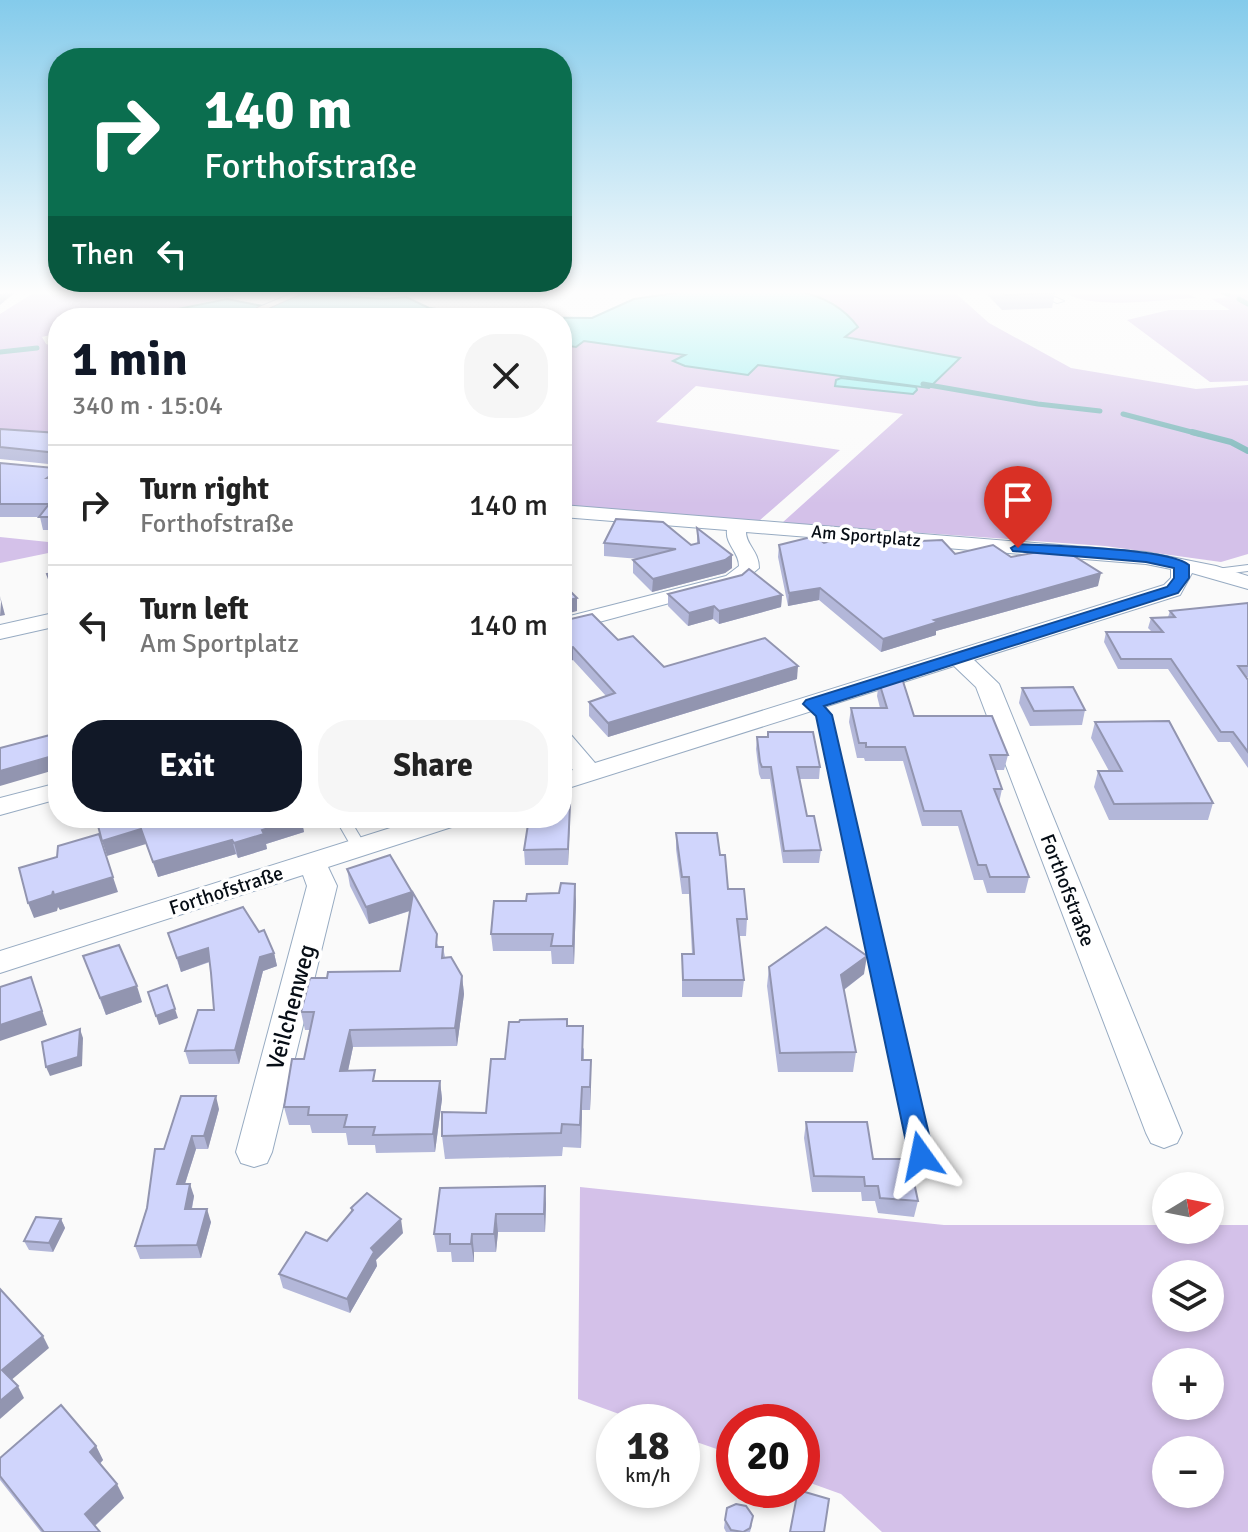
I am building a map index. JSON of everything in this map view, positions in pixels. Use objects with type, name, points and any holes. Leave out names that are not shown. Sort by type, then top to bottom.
[{"type":"street","name":"Am Sportplatz","points":[[572,512],[1146,558],[1216,572],[1248,583]]},
{"type":"street","points":[[572,622],[733,580],[749,568],[749,556],[736,537],[737,525]]},
{"type":"street","points":[[572,779],[1172,590],[1181,578],[1182,565]]},
{"type":"street","points":[[0,632],[48,621]]},
{"type":"street","name":"Forthofstraße","points":[[958,657],[987,684],[1164,1133]]},
{"type":"street","points":[[572,752],[590,773]]},
{"type":"street","points":[[0,807],[48,794]]},
{"type":"street","name":"Forthofstraße","points":[[0,962],[420,828]]},
{"type":"street","name":"Veilchenweg","points":[[254,1152],[322,886],[312,863]]},
{"type":"lane","points":[[1216,572],[1248,568]]},
{"type":"lane","points":[[812,704],[824,715],[921,1156]]},
{"type":"lane","points":[[348,828],[359,848]]},
{"type":"shaded area","points":[[0,361],[48,361],[48,458],[0,456]]},
{"type":"shaded area","points":[[572,361],[1059,361],[1071,368],[1196,389],[1248,385],[1248,554],[1221,562],[1105,546],[782,523],[903,414],[696,386],[656,422],[840,450],[759,521],[572,507]]},
{"type":"shaded area","points":[[1183,361],[1248,361],[1248,381],[1210,382]]},
{"type":"shaded area","points":[[0,537],[48,542],[48,553],[0,563]]},
{"type":"shaded area","points":[[580,1187],[944,1225],[1152,1225],[1152,1244],[1224,1244],[1224,1225],[1248,1225],[1248,1532],[882,1532],[841,1494],[820,1486],[820,1404],[716,1404],[716,1449],[700,1443],[700,1404],[596,1406],[578,1399]]},
{"type":"water","points":[[674,361],[956,361],[929,388],[758,365],[748,375],[685,366]]},
{"type":"water","points":[[841,378],[916,387],[917,390],[913,394],[835,386],[836,380]]},
{"type":"building","points":[[0,429],[48,432],[48,452],[0,447]]},
{"type":"building","points":[[0,463],[48,467],[48,504],[0,504]]},
{"type":"building","points":[[48,505],[48,517],[39,517]]},
{"type":"building","points":[[616,519],[663,522],[691,545],[699,543],[697,528],[732,555],[725,560],[653,579],[633,560],[676,549],[604,543]]},
{"type":"building","points":[[815,536],[824,543],[845,537],[854,544],[890,536],[898,542],[942,540],[955,554],[993,545],[1011,557],[1061,548],[1101,573],[934,620],[938,622],[883,639],[820,588],[789,593],[779,545]]},
{"type":"building","points":[[749,569],[782,595],[719,611],[714,606],[689,613],[668,594],[742,575]]},
{"type":"building","points":[[1248,603],[1248,666],[1238,666],[1248,680],[1248,752],[1233,732],[1221,732],[1171,659],[1121,659],[1106,632],[1163,632],[1151,618],[1175,617],[1170,611]]},
{"type":"building","points":[[592,614],[618,640],[633,636],[664,667],[765,638],[798,666],[608,723],[589,702],[615,693],[572,647],[572,619]]},
{"type":"building","points":[[901,675],[914,716],[992,716],[1008,755],[990,755],[1002,789],[994,789],[1029,877],[990,877],[986,865],[978,865],[961,811],[924,811],[905,747],[866,747],[866,743],[859,743],[851,708],[887,708],[879,682]]},
{"type":"building","points":[[1073,687],[1085,710],[1034,711],[1022,688]]},
{"type":"building","points":[[1169,721],[1213,803],[1114,804],[1098,771],[1122,771],[1095,722]]},
{"type":"building","points":[[768,732],[813,732],[820,767],[797,767],[807,816],[814,816],[821,850],[784,851],[771,767],[762,767],[760,762],[757,737],[768,737]]},
{"type":"building","points":[[48,736],[48,757],[0,771],[0,748]]},
{"type":"building","points":[[99,828],[268,828],[262,830],[264,834],[234,843],[232,840],[153,862],[141,829],[102,841]]},
{"type":"building","points":[[527,828],[569,828],[568,849],[524,850]]},
{"type":"building","points":[[676,833],[717,833],[720,855],[725,855],[728,889],[744,889],[747,919],[737,919],[744,980],[683,980],[682,954],[694,954],[689,877],[682,877]]},
{"type":"building","points":[[99,834],[113,877],[54,895],[53,891],[52,895],[28,903],[19,868],[57,857],[58,846]]},
{"type":"building","points":[[390,855],[412,892],[366,907],[347,869]]},
{"type":"building","points":[[561,883],[575,884],[573,946],[551,946],[553,934],[491,934],[494,901],[526,901],[527,894],[559,893]]},
{"type":"building","points":[[413,893],[437,934],[436,947],[443,947],[442,958],[451,957],[462,976],[455,1028],[350,1030],[340,1071],[375,1070],[373,1081],[440,1081],[433,1134],[373,1135],[375,1127],[344,1127],[347,1115],[308,1115],[309,1107],[284,1107],[292,1059],[304,1059],[314,1012],[301,1012],[310,978],[327,978],[328,972],[400,971]]},
{"type":"building","points":[[243,907],[259,932],[264,930],[274,953],[260,957],[235,1050],[185,1051],[198,1010],[214,1010],[208,948],[177,958],[168,933]]},
{"type":"building","points":[[826,927],[867,956],[841,975],[856,1052],[780,1053],[769,967]]},
{"type":"building","points":[[119,945],[137,986],[100,998],[83,956]]},
{"type":"building","points":[[31,977],[42,1011],[0,1025],[0,987]]},
{"type":"building","points":[[167,985],[175,1009],[156,1016],[148,992]]},
{"type":"building","points":[[567,1019],[567,1026],[583,1026],[582,1060],[591,1060],[590,1087],[582,1087],[580,1125],[562,1124],[561,1133],[442,1136],[442,1112],[486,1113],[491,1059],[505,1059],[509,1022]]},
{"type":"building","points":[[80,1029],[78,1057],[46,1067],[42,1042]]},
{"type":"building","points":[[181,1096],[216,1096],[204,1136],[192,1136],[177,1184],[190,1184],[185,1209],[207,1209],[197,1245],[135,1246],[147,1208],[155,1149],[164,1149]]},
{"type":"building","points":[[806,1122],[867,1122],[873,1159],[909,1159],[918,1201],[880,1198],[878,1186],[865,1186],[864,1177],[814,1176]]},
{"type":"building","points":[[545,1186],[544,1214],[496,1214],[494,1234],[472,1234],[471,1244],[450,1244],[450,1234],[434,1234],[440,1188]]},
{"type":"building","points":[[367,1193],[401,1219],[371,1248],[374,1252],[347,1299],[279,1274],[306,1232],[327,1241],[353,1210],[351,1208]]},
{"type":"building","points":[[36,1217],[61,1219],[49,1243],[24,1241]]},
{"type":"building","points":[[0,1289],[43,1336],[2,1370],[18,1386],[0,1401]]},
{"type":"building","points":[[61,1405],[96,1446],[90,1452],[117,1484],[85,1514],[100,1532],[44,1532],[0,1476],[0,1458]]},
{"type":"building","points":[[820,1496],[829,1499],[824,1532],[790,1532],[795,1508],[820,1508]]},
{"type":"building","points":[[727,1508],[747,1508],[753,1516],[750,1528],[743,1532],[731,1530],[725,1520]]},
{"type":"waterway","points":[[923,384],[1038,404],[1100,411]]},
{"type":"waterway","points":[[1123,414],[1199,434]]},
{"type":"waterway","points":[[1192,432],[1231,442],[1248,451]]},
{"type":"route","points":[[921,1156],[824,715],[812,704],[1172,590],[1181,578],[1182,565],[1146,558],[1018,548]]}]
